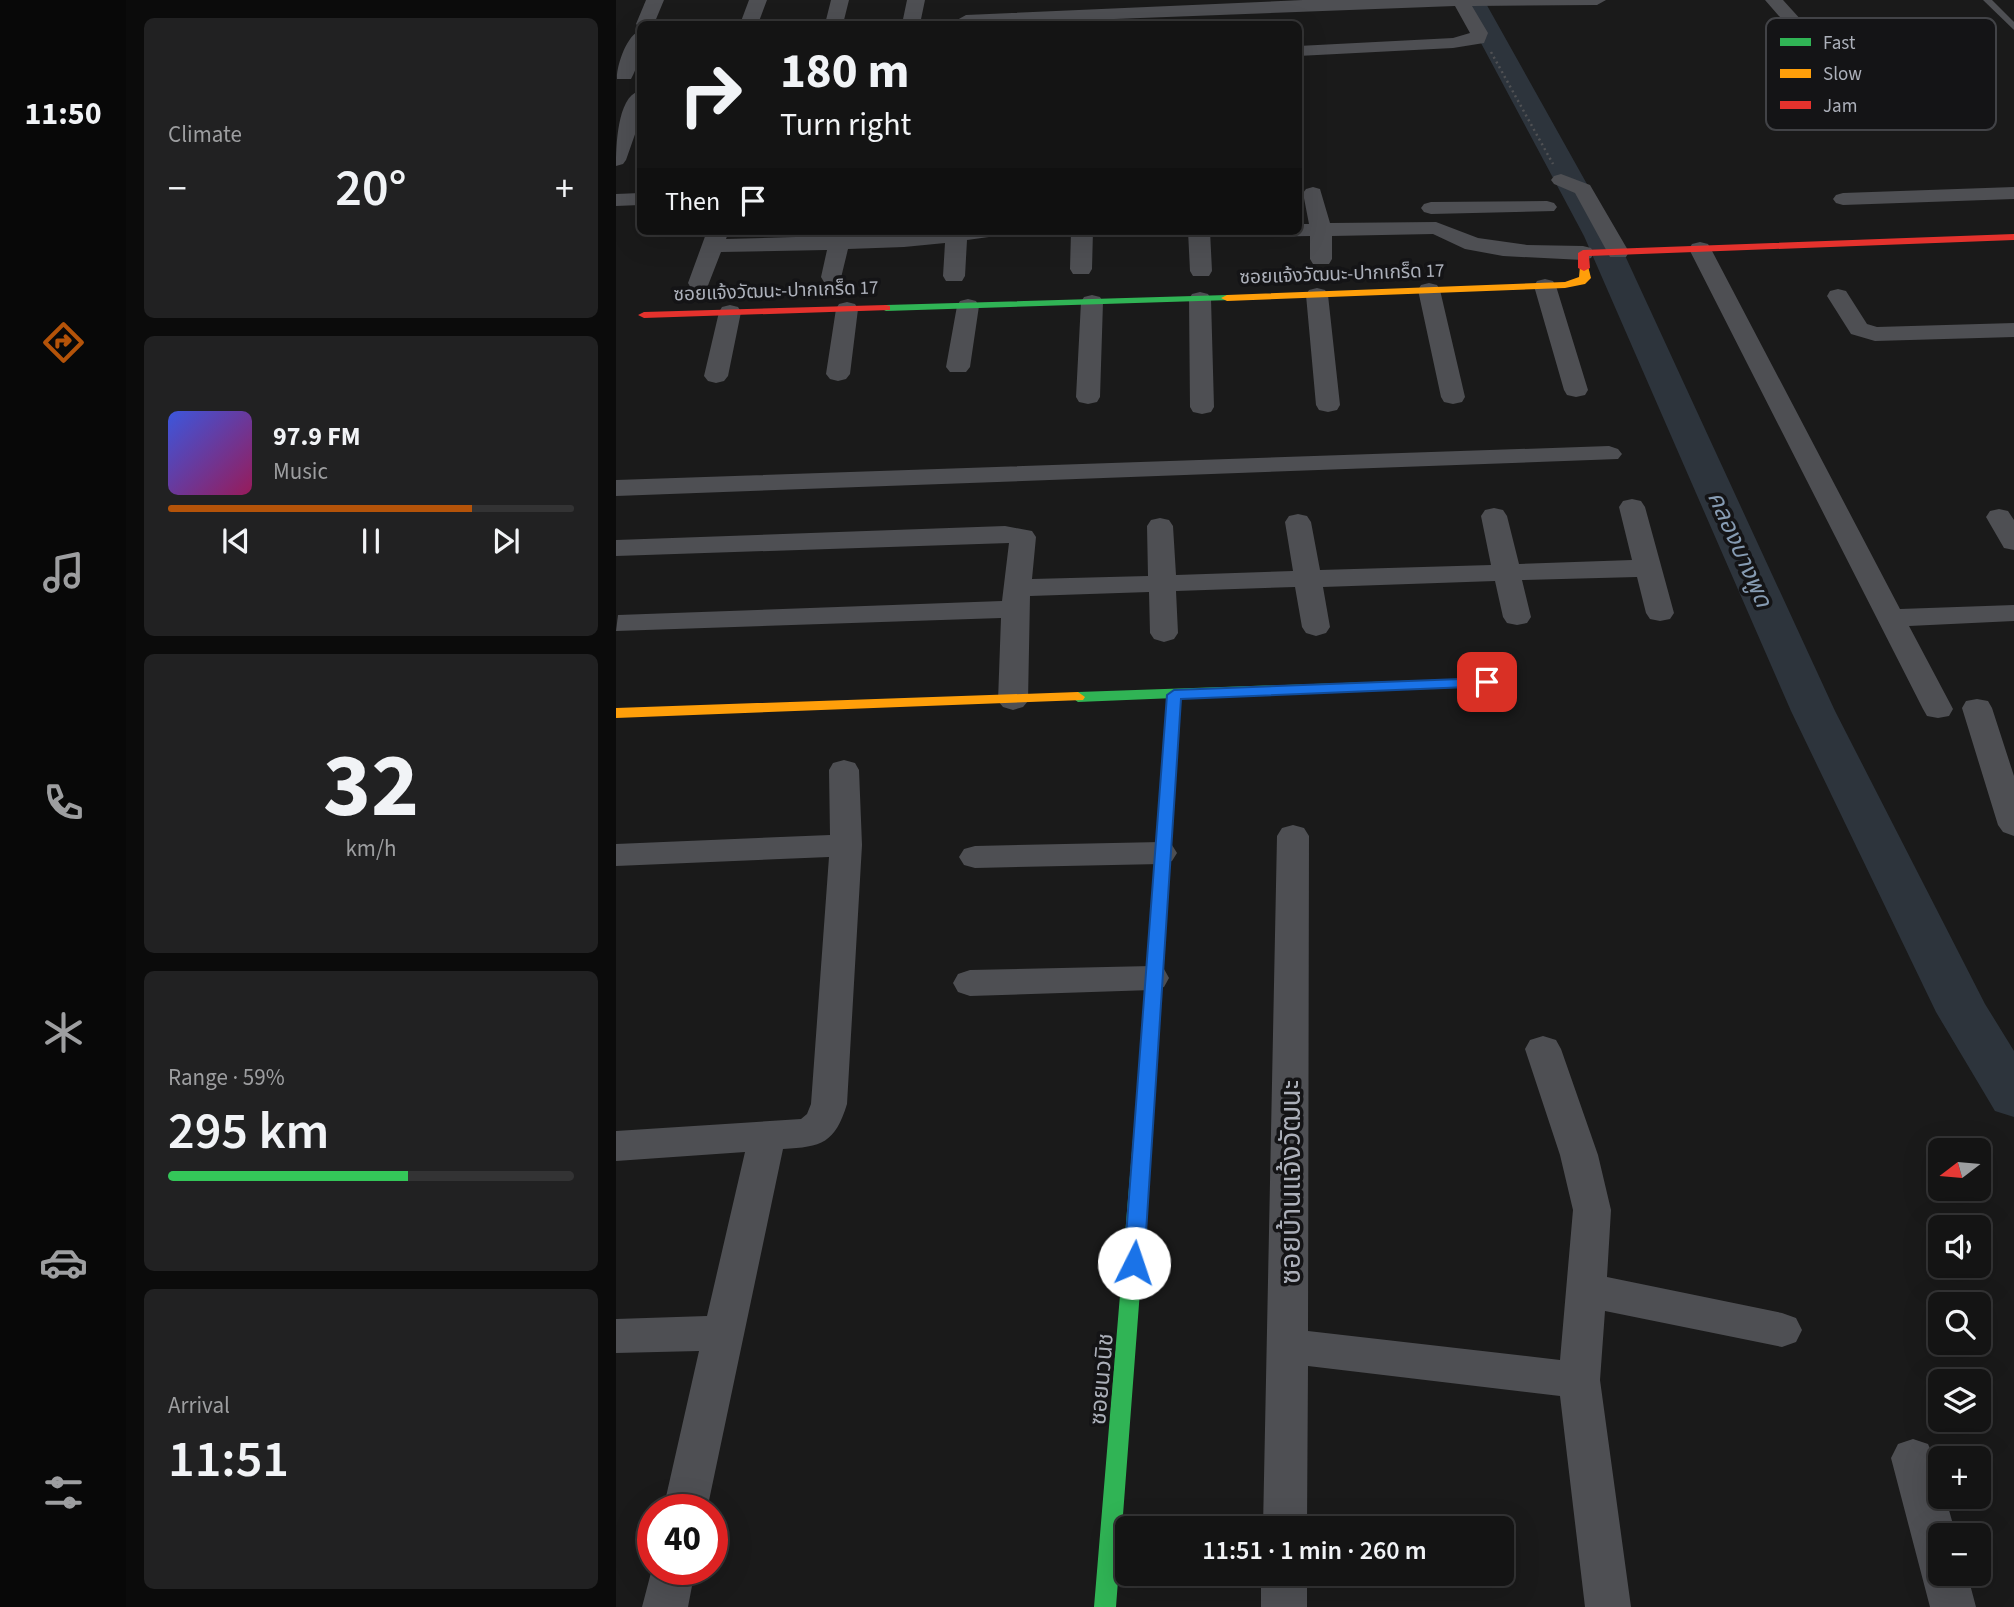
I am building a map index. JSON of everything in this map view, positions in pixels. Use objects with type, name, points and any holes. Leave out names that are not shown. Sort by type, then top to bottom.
[{"type":"street","points":[[646,21],[655,0]]},
{"type":"street","points":[[750,21],[758,0]]},
{"type":"street","points":[[835,21],[840,0]]},
{"type":"street","points":[[912,21],[916,0]]},
{"type":"street","points":[[1302,25],[1321,25],[1400,1],[1597,0]]},
{"type":"street","points":[[1774,0],[1790,18]]},
{"type":"street","points":[[1400,1],[1407,11],[1408,20]]},
{"type":"street","points":[[1302,51],[1453,43],[1478,39],[1479,33],[1460,1]]},
{"type":"street","points":[[966,20],[1046,21]]},
{"type":"street","points":[[624,75],[637,43]]},
{"type":"street","points":[[616,160],[636,122]]},
{"type":"street","points":[[1561,180],[1583,189],[1604,252]]},
{"type":"street","points":[[1843,200],[2014,192]]},
{"type":"street","points":[[1313,193],[1321,231],[1321,259]]},
{"type":"street","points":[[616,200],[637,199]]},
{"type":"street","points":[[1302,231],[1321,231],[1432,209],[1547,207]]},
{"type":"street","points":[[1432,209],[1473,244],[1527,252],[1604,252],[2014,237]]},
{"type":"street","points":[[1432,209],[1443,253]]},
{"type":"street","points":[[699,283],[716,239],[930,239],[945,235]]},
{"type":"street","points":[[954,275],[957,235]]},
{"type":"street","points":[[1081,269],[1082,235]]},
{"type":"street","points":[[1199,235],[1200,271]]},
{"type":"street","points":[[832,277],[840,238]]},
{"type":"street","points":[[1700,249],[1938,709]]},
{"type":"street","name":"ซอยแจ้งวัฒนะ-ปากเกร็ด 17","points":[[644,314],[1200,299],[1545,286],[1581,282],[1604,252]]},
{"type":"street","points":[[1545,286],[1576,390]]},
{"type":"street","points":[[1430,290],[1453,397]]},
{"type":"street","points":[[1317,295],[1328,405]]},
{"type":"street","points":[[1838,296],[1859,329],[1875,334],[2014,330]]},
{"type":"street","points":[[1200,299],[1202,407]]},
{"type":"street","points":[[1088,397],[1092,302]]},
{"type":"street","points":[[958,367],[968,306]]},
{"type":"street","points":[[838,374],[847,309]]},
{"type":"street","points":[[716,376],[730,312]]},
{"type":"street","points":[[616,488],[1609,454]]},
{"type":"street","points":[[1632,507],[1660,613]]},
{"type":"street","points":[[1493,516],[1517,617]]},
{"type":"street","points":[[1999,517],[2014,542]]},
{"type":"street","points":[[1298,522],[1316,627]]},
{"type":"street","points":[[1160,526],[1164,633]]},
{"type":"street","points":[[616,548],[1006,534],[1023,537],[1017,599],[1013,701]]},
{"type":"street","points":[[618,623],[1017,599],[1163,584],[1648,568]]},
{"type":"street","points":[[1893,618],[2014,613]]},
{"type":"street","points":[[616,713],[1013,701],[1487,682]]},
{"type":"street","name":"ซอยนวนิช","points":[[1105,1607],[1135,1250],[1174,695]]},
{"type":"street","points":[[1977,708],[2014,825]]},
{"type":"street","points":[[616,1146],[809,1133],[823,1122],[829,1104],[846,845],[844,770]]},
{"type":"street","name":"ซอยบ้านแจ้งวัฒนะ","points":[[1285,1516],[1293,836]]},
{"type":"street","points":[[616,855],[846,845]]},
{"type":"street","points":[[975,857],[1161,853]]},
{"type":"street","points":[[970,984],[1153,978]]},
{"type":"street","points":[[1543,1049],[1579,1155],[1592,1210],[1579,1380],[1608,1607]]},
{"type":"street","points":[[688,1494],[767,1137]]},
{"type":"street","points":[[1586,1290],[1782,1330]]},
{"type":"street","points":[[616,1336],[722,1334]]},
{"type":"street","points":[[1289,1346],[1579,1380]]},
{"type":"street","points":[[1913,1458],[1930,1523]]},
{"type":"street","points":[[665,1607],[670,1585]]},
{"type":"street","points":[[1284,1586],[1284,1607]]},
{"type":"street","points":[[1947,1586],[1953,1607]]},
{"type":"lane","points":[[1987,0],[2014,27]]},
{"type":"path","points":[[1478,39],[1488,47],[1504,73],[1561,180]]},
{"type":"waterway","name":"คลองบางพูด","points":[[1471,0],[1600,236],[1813,711],[1962,1012],[2014,1096]]},
{"type":"traffic: fast","points":[[886,308],[1227,298]]},
{"type":"traffic: fast","points":[[1078,697],[1487,682]]},
{"type":"traffic: fast","points":[[1105,1607],[1148,1067]]},
{"type":"traffic: slow","points":[[1227,298],[1565,285],[1581,282],[1585,278],[1584,268]]},
{"type":"traffic: slow","points":[[1148,1067],[1174,695]]},
{"type":"traffic: slow","points":[[616,713],[1078,697]]},
{"type":"traffic: jam","points":[[1584,268],[1583,253],[2014,237]]},
{"type":"traffic: jam","points":[[644,315],[886,308]]},
{"type":"route","points":[[1134,1263],[1174,695],[1487,682]]}]
